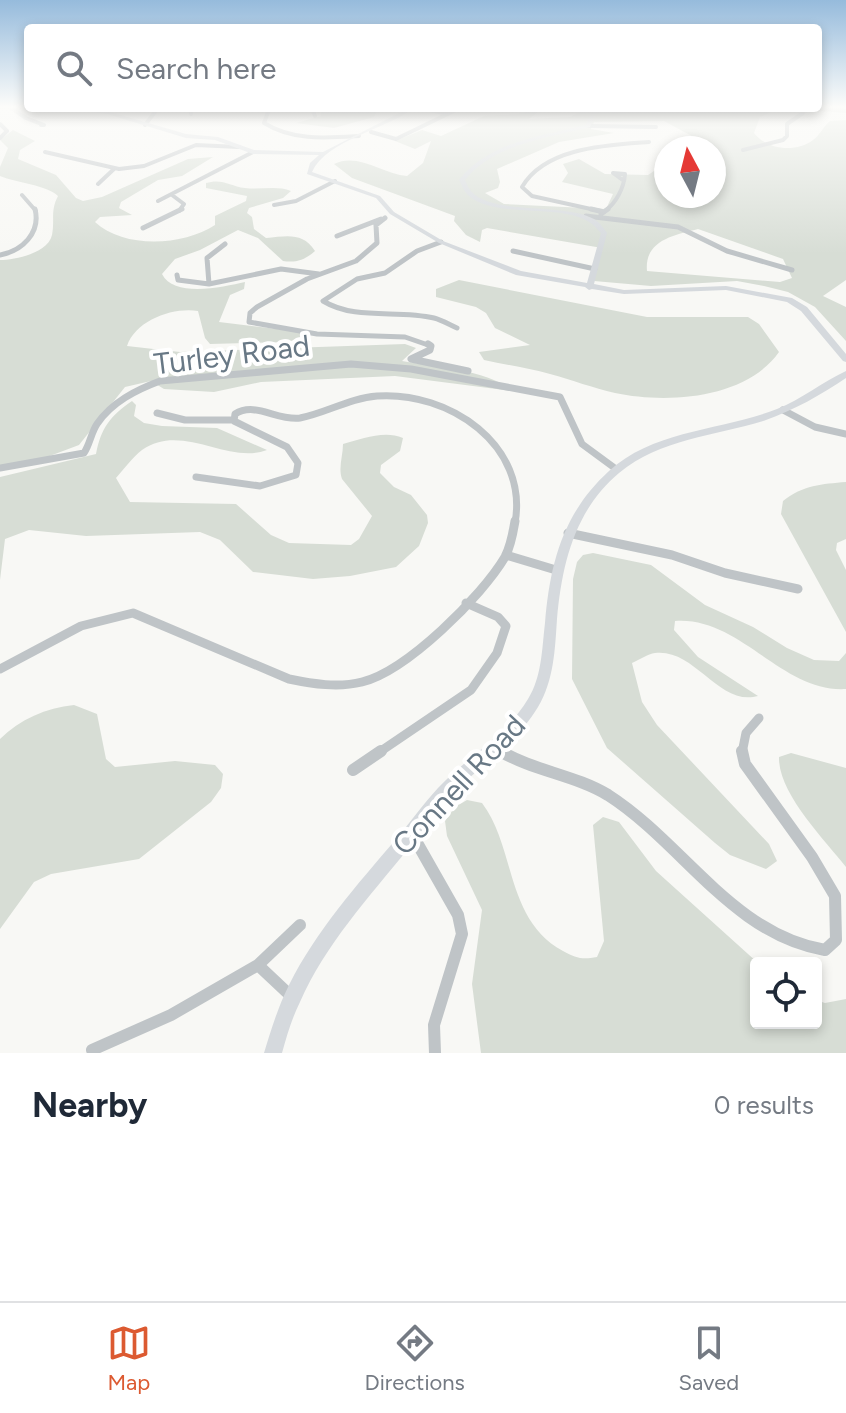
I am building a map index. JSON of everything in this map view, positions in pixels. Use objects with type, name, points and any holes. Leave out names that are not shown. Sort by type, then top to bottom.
[{"type":"main road","points":[[319,155],[310,166],[309,173],[378,197],[389,215],[441,242],[519,273],[589,288],[650,293],[726,288],[776,296],[804,309],[846,359]]},
{"type":"main road","points":[[493,155],[475,165],[462,180],[463,187],[470,194],[496,204],[586,216],[603,230],[589,288]]},
{"type":"main road","name":"Connell Road","points":[[273,1053],[293,999],[315,958],[358,895],[412,834],[446,789],[496,749],[532,705],[546,678],[556,570],[567,532],[591,495],[616,469],[664,444],[783,410],[846,374]]},
{"type":"street","points":[[58,155],[114,169],[144,166],[166,155]]},
{"type":"street","points":[[158,201],[247,155]]},
{"type":"street","points":[[572,155],[533,172],[522,187],[532,196],[604,212]]},
{"type":"street","points":[[98,184],[114,169]]},
{"type":"street","points":[[274,205],[296,201],[335,181]]},
{"type":"street","points":[[586,216],[604,212],[620,194],[624,181]]},
{"type":"street","points":[[0,255],[22,249],[34,231],[37,212],[22,195]]},
{"type":"street","points":[[143,228],[169,218],[184,208],[184,204],[172,195]]},
{"type":"street","points":[[337,236],[389,215]]},
{"type":"street","points":[[389,215],[376,225],[377,243],[374,248],[347,266],[320,274],[257,307],[250,313],[249,322],[424,342],[431,346],[430,350],[411,359],[468,371]]},
{"type":"street","points":[[586,216],[678,227],[727,251],[792,270]]},
{"type":"street","points":[[441,242],[417,251],[385,273],[357,279],[323,301],[327,305],[349,309],[434,318],[457,328]]},
{"type":"street","points":[[209,284],[207,258],[225,244]]},
{"type":"street","points":[[513,251],[595,269]]},
{"type":"street","points":[[177,275],[178,280],[185,282],[209,284],[274,269],[320,274]]},
{"type":"street","name":"Turley Road","points":[[0,468],[84,453],[90,447],[97,424],[123,399],[132,391],[160,381],[351,364],[411,369],[560,397],[582,444],[616,469]]},
{"type":"street","points":[[0,669],[86,624],[106,616],[133,613],[294,682],[348,685],[385,674],[411,659],[466,603],[506,555],[520,496],[515,478],[498,447],[471,423],[456,415],[419,400],[386,395],[366,397],[292,419],[278,420],[259,409],[245,409],[235,414],[234,420]]},
{"type":"street","points":[[783,410],[815,427],[846,434]]},
{"type":"street","points":[[157,413],[185,420],[234,420],[240,426],[292,451],[300,464],[296,475],[286,482],[260,486],[196,477]]},
{"type":"street","points":[[567,532],[672,555],[725,573],[798,589]]},
{"type":"street","points":[[506,555],[556,570]]},
{"type":"street","points":[[353,770],[471,690],[497,653],[506,626],[498,617],[466,603]]},
{"type":"street","points":[[496,749],[510,759],[572,777],[618,802],[691,871],[769,930],[811,951],[825,950],[836,940],[835,896],[812,857],[745,764],[739,750],[746,730],[759,718]]},
{"type":"street","points":[[412,834],[458,915],[462,934],[434,1025],[435,1053]]},
{"type":"street","points":[[92,1050],[171,1015],[258,965],[300,925]]},
{"type":"street","points":[[258,965],[293,999]]},
{"type":"shaded area","points":[[5,155],[19,155],[18,159],[56,175],[76,198],[83,201],[102,197],[188,159],[213,157],[182,176],[158,180],[121,202],[119,208],[132,215],[100,217],[95,222],[121,237],[154,242],[202,232],[215,225],[215,216],[246,201],[247,196],[206,188],[206,183],[217,181],[245,188],[291,191],[283,198],[249,208],[247,213],[252,217],[254,229],[266,238],[294,237],[305,241],[315,251],[308,257],[283,261],[258,238],[238,230],[175,259],[162,274],[177,286],[188,288],[212,288],[245,282],[244,289],[230,295],[219,322],[302,332],[305,336],[288,342],[210,344],[205,338],[198,311],[188,310],[167,313],[147,322],[138,329],[127,346],[180,352],[405,344],[416,348],[402,361],[476,374],[512,391],[395,376],[261,382],[214,392],[164,389],[151,381],[125,387],[79,445],[39,460],[0,468],[0,260],[38,251],[49,241],[58,196],[47,189],[0,176]]},
{"type":"shaded area","points":[[426,155],[529,155],[497,169],[498,188],[485,193],[504,204],[606,209],[613,194],[562,182],[568,173],[563,164],[579,159],[605,174],[648,175],[654,171],[654,208],[726,208],[726,155],[846,155],[846,280],[823,296],[846,307],[846,341],[815,307],[788,292],[737,281],[651,286],[594,281],[602,248],[487,228],[482,230],[480,242],[466,235],[454,221],[455,216],[352,178],[334,164],[361,162],[407,176],[423,163]],"holes":[[[698,229],[783,259],[792,278],[780,282],[647,271],[647,261],[650,252],[663,241]]]},
{"type":"shaded area","points":[[459,280],[647,317],[748,317],[759,324],[779,352],[765,368],[726,389],[658,398],[615,393],[542,372],[484,360],[479,352],[530,345],[495,328],[486,313],[476,307],[436,297],[436,289]]},
{"type":"shaded area","points":[[132,401],[136,405],[134,416],[144,423],[217,428],[267,450],[237,452],[173,440],[157,443],[142,450],[116,478],[130,502],[236,504],[271,535],[289,543],[351,545],[359,539],[372,516],[342,479],[343,444],[373,436],[396,436],[403,438],[400,451],[381,465],[380,473],[394,487],[411,495],[427,515],[428,523],[419,546],[396,567],[313,579],[253,572],[220,540],[200,532],[86,536],[29,530],[5,539],[0,580],[0,477],[96,454],[108,423]]},
{"type":"shaded area","points":[[846,482],[846,539],[837,543],[836,550],[846,570],[846,632],[781,514],[783,501],[805,488]]},
{"type":"shaded area","points":[[593,553],[651,565],[705,605],[814,660],[839,661],[846,653],[846,689],[823,687],[781,668],[720,630],[698,623],[675,621],[674,630],[698,657],[758,696],[744,697],[731,693],[695,667],[669,654],[655,653],[632,663],[642,702],[657,725],[769,844],[777,861],[766,869],[730,855],[607,748],[572,679],[573,579],[577,562],[583,555]]},
{"type":"shaded area","points":[[74,705],[97,714],[106,759],[115,767],[175,761],[215,765],[223,774],[221,788],[211,802],[139,859],[51,874],[34,882],[0,929],[0,739],[34,716]]},
{"type":"shaded area","points":[[791,753],[846,768],[846,867],[804,815],[786,785],[779,757]]},
{"type":"shaded area","points":[[467,800],[482,803],[493,821],[521,902],[531,921],[544,937],[579,958],[597,957],[604,941],[593,825],[603,817],[619,822],[656,871],[751,957],[750,1029],[822,1029],[822,1002],[846,999],[846,1053],[481,1053],[472,984],[482,910],[447,836],[445,821],[455,807]]}]
